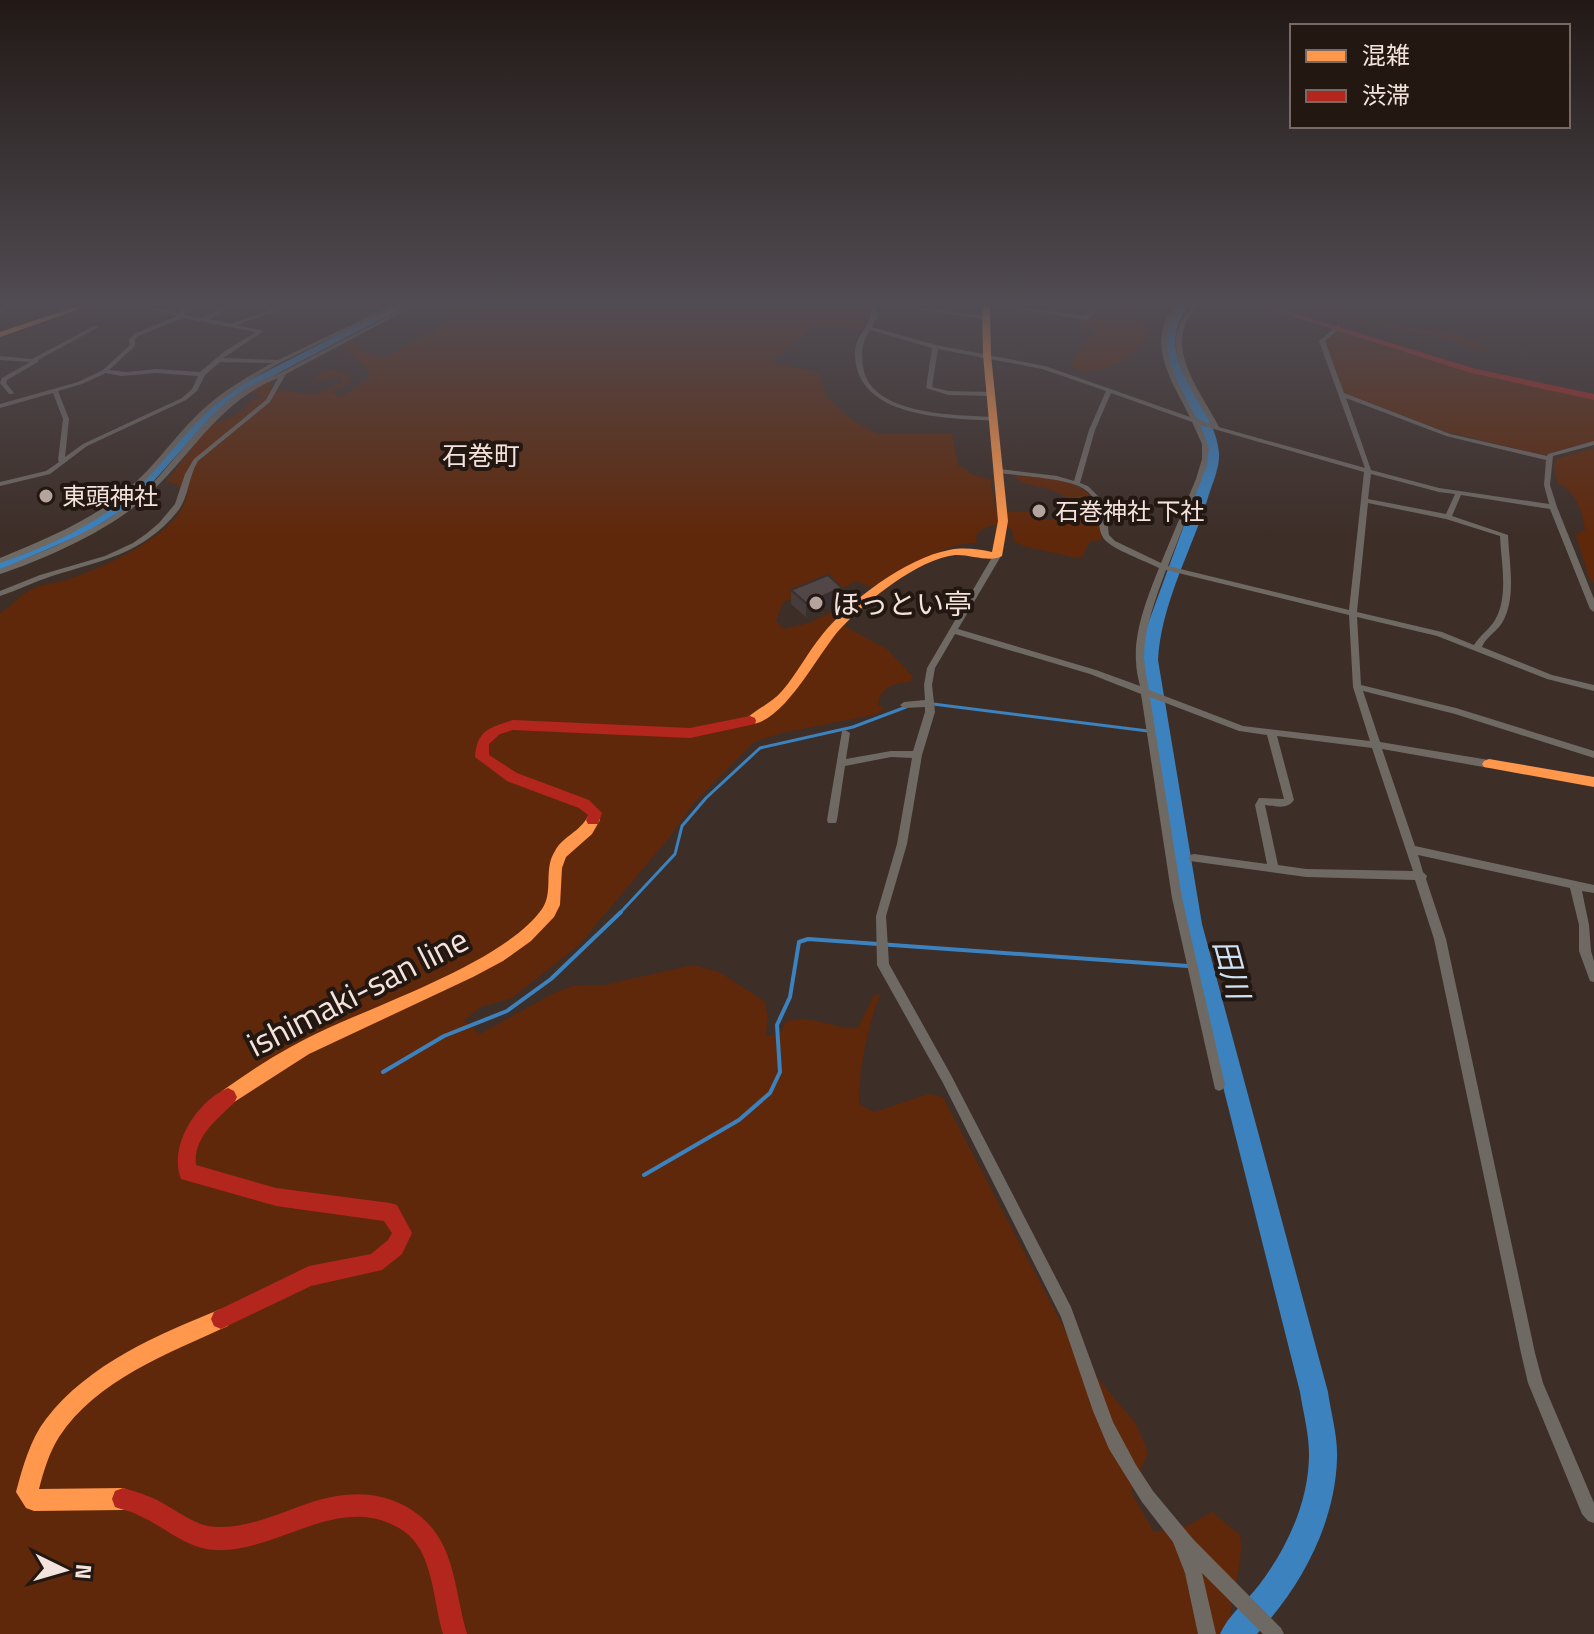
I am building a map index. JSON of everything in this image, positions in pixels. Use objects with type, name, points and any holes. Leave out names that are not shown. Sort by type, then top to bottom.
[{"type":"main road","points":[[990,382],[1003,534],[997,556]]},
{"type":"main road","points":[[1526,382],[1594,397]]},
{"type":"main road","name":"ishimaki-san line","points":[[455,1634],[428,1539],[402,1513],[384,1506],[348,1504],[326,1508],[258,1534],[213,1539],[198,1535],[145,1504],[122,1498],[34,1500],[27,1492],[30,1464],[49,1428],[93,1387],[160,1349],[308,1276],[382,1263],[397,1245],[402,1233],[390,1212],[276,1197],[188,1172],[183,1162],[184,1150],[194,1133],[236,1088],[296,1050],[473,967],[521,936],[550,910],[555,895],[555,856],[576,836],[591,827],[595,813],[584,804],[512,777],[482,757],[483,742],[495,731],[513,725],[690,733],[743,723],[775,708],[796,686],[825,638],[845,616],[944,554],[997,556]]},
{"type":"main road","points":[[1489,764],[1594,782]]},
{"type":"street","points":[[4,382],[15,401]]},
{"type":"street","points":[[0,406],[56,392],[79,382]]},
{"type":"street","points":[[0,484],[37,477],[85,445],[184,399],[195,390],[198,382]]},
{"type":"street","points":[[0,561],[77,527],[116,503],[145,477],[208,408],[249,382]]},
{"type":"street","points":[[0,572],[63,545],[131,506],[218,414],[248,390],[264,382]]},
{"type":"street","points":[[0,594],[57,572],[109,559],[140,543],[175,510],[182,499],[183,480],[196,460],[268,401],[279,382]]},
{"type":"street","points":[[868,382],[876,397],[900,407],[994,419]]},
{"type":"street","points":[[930,382],[929,388],[948,393],[991,394]]},
{"type":"street","points":[[1083,382],[1215,428],[1367,471],[1459,493],[1553,507]]},
{"type":"street","points":[[1178,382],[1205,446],[1204,461],[1141,635],[1146,691],[1185,941],[1219,1085]]},
{"type":"street","points":[[1193,382],[1215,428]]},
{"type":"street","points":[[1336,382],[1367,471],[1353,615],[1357,687],[1422,876],[1440,939],[1528,1353],[1548,1411],[1588,1508],[1594,1515]]},
{"type":"street","points":[[56,392],[66,419],[61,460],[65,461]]},
{"type":"street","points":[[1077,483],[1092,430],[1108,392]]},
{"type":"street","points":[[0,395],[11,393]]},
{"type":"street","points":[[1340,394],[1448,435],[1547,458],[1594,443]]},
{"type":"street","points":[[1547,458],[1547,485],[1553,507],[1594,609]]},
{"type":"street","points":[[999,471],[1077,483],[1094,494],[1101,503],[1105,535],[1112,543],[1166,568],[1439,634],[1550,677],[1594,688]]},
{"type":"street","points":[[1448,517],[1459,493]]},
{"type":"street","points":[[1365,500],[1448,517],[1504,535],[1505,603],[1499,622],[1481,636],[1477,649]]},
{"type":"street","points":[[997,556],[931,668],[928,685],[930,703],[917,755],[905,834],[881,916],[883,965],[947,1079],[1066,1312],[1082,1347],[1103,1416],[1116,1445],[1150,1501],[1179,1539],[1274,1634]]},
{"type":"street","points":[[953,630],[1146,691],[1227,725],[1489,764]]},
{"type":"street","points":[[1357,687],[1456,711],[1594,755]]},
{"type":"street","points":[[904,705],[930,703]]},
{"type":"street","points":[[832,820],[845,733]]},
{"type":"street","points":[[1271,733],[1289,800],[1286,803],[1262,801],[1260,805],[1273,868]]},
{"type":"street","points":[[841,763],[891,754],[917,755]]},
{"type":"street","points":[[1412,850],[1594,889]]},
{"type":"street","points":[[1194,858],[1306,873],[1422,876]]},
{"type":"street","points":[[1575,885],[1584,925],[1585,951],[1594,977]]},
{"type":"street","points":[[1179,1539],[1193,1573],[1207,1634]]},
{"type":"shaded area","points":[[271,382],[271,389],[314,395],[340,382],[349,382],[332,392],[339,397],[362,383],[822,382],[827,397],[852,420],[878,434],[952,434],[958,466],[966,468],[968,473],[991,480],[994,505],[999,512],[1034,512],[1044,520],[1085,517],[1086,508],[1083,506],[1049,489],[1025,484],[1015,477],[1022,475],[1065,482],[1085,491],[1092,498],[1101,518],[1102,540],[1090,541],[1078,558],[1026,547],[1014,541],[1012,529],[993,526],[976,536],[977,543],[939,552],[878,585],[870,587],[856,581],[839,590],[826,587],[783,602],[776,621],[784,629],[809,623],[844,606],[849,608],[835,621],[887,649],[913,677],[910,682],[899,683],[885,690],[878,705],[884,708],[877,714],[782,733],[754,742],[693,804],[668,839],[579,945],[512,998],[481,1007],[464,1020],[480,1034],[554,993],[573,986],[604,985],[693,965],[719,972],[764,1001],[768,1015],[766,1036],[780,1034],[785,1022],[794,1019],[858,1028],[874,995],[880,995],[865,1049],[859,1104],[874,1112],[928,1094],[943,1097],[1078,1355],[1136,1424],[1148,1452],[1131,1492],[1154,1532],[1187,1526],[1212,1512],[1240,1535],[1231,1623],[1248,1634],[0,1634],[0,613],[30,590],[104,565],[160,533],[184,505],[187,490],[167,481],[209,426],[230,418],[244,410],[248,402],[264,396],[248,392]]},
{"type":"shaded area","points":[[1340,382],[1522,382],[1594,399],[1594,441],[1542,455],[1444,431],[1344,393]]},
{"type":"shaded area","points":[[1594,448],[1594,583],[1589,578],[1576,534],[1585,530],[1580,509],[1569,491],[1558,483],[1554,467],[1556,459]]},
{"type":"building","points":[[828,575],[842,588],[806,603],[791,590]]},
{"type":"waterway","points":[[0,566],[82,529],[129,500],[207,415],[253,382]]},
{"type":"waterway","name":"田川","points":[[1184,382],[1204,420],[1213,452],[1212,465],[1152,632],[1150,660],[1192,924],[1314,1392],[1323,1452],[1320,1485],[1307,1532],[1269,1597],[1236,1634]]},
{"type":"waterway","points":[[933,704],[1148,731]]},
{"type":"waterway","points":[[620,913],[675,854],[682,826],[706,798],[760,748],[853,727],[906,707]]},
{"type":"waterway","points":[[383,1072],[444,1036],[507,1011],[551,979],[620,913]]},
{"type":"waterway","points":[[644,1175],[739,1120],[770,1093],[780,1072],[777,1025],[790,997],[799,942],[808,939],[1188,966]]},
{"type":"traffic: slow","points":[[750,721],[786,696],[837,625],[900,575],[948,553],[997,556],[1003,521],[990,382]]},
{"type":"traffic: slow","points":[[1489,764],[1594,782]]},
{"type":"traffic: slow","points":[[228,1097],[277,1063],[467,972],[498,956],[526,936],[553,905],[555,868],[560,854],[587,830],[593,820]]},
{"type":"traffic: slow","points":[[123,1499],[34,1500],[27,1492],[36,1457],[52,1428],[74,1403],[99,1382],[128,1364],[221,1319]]},
{"type":"traffic: jam","points":[[1526,382],[1594,397]]},
{"type":"traffic: jam","points":[[593,820],[595,813],[584,804],[512,777],[482,757],[483,742],[495,731],[513,725],[690,733],[750,721]]},
{"type":"traffic: jam","points":[[221,1319],[309,1276],[375,1263],[395,1247],[402,1233],[390,1212],[276,1197],[188,1172],[186,1161],[190,1140],[203,1121],[228,1097]]},
{"type":"traffic: jam","points":[[123,1499],[148,1507],[182,1528],[218,1539],[266,1530],[337,1507],[360,1505],[383,1508],[412,1523],[428,1540],[438,1562],[455,1634]]},
{"type":"place","name":"東頭神社","points":[[46,496]]},
{"type":"place","name":"石巻神社 下社","points":[[1039,511]]},
{"type":"place","name":"ほっとい亭","points":[[816,603]]},
{"type":"district","name":"石巻町","points":[[481,455]]}]
